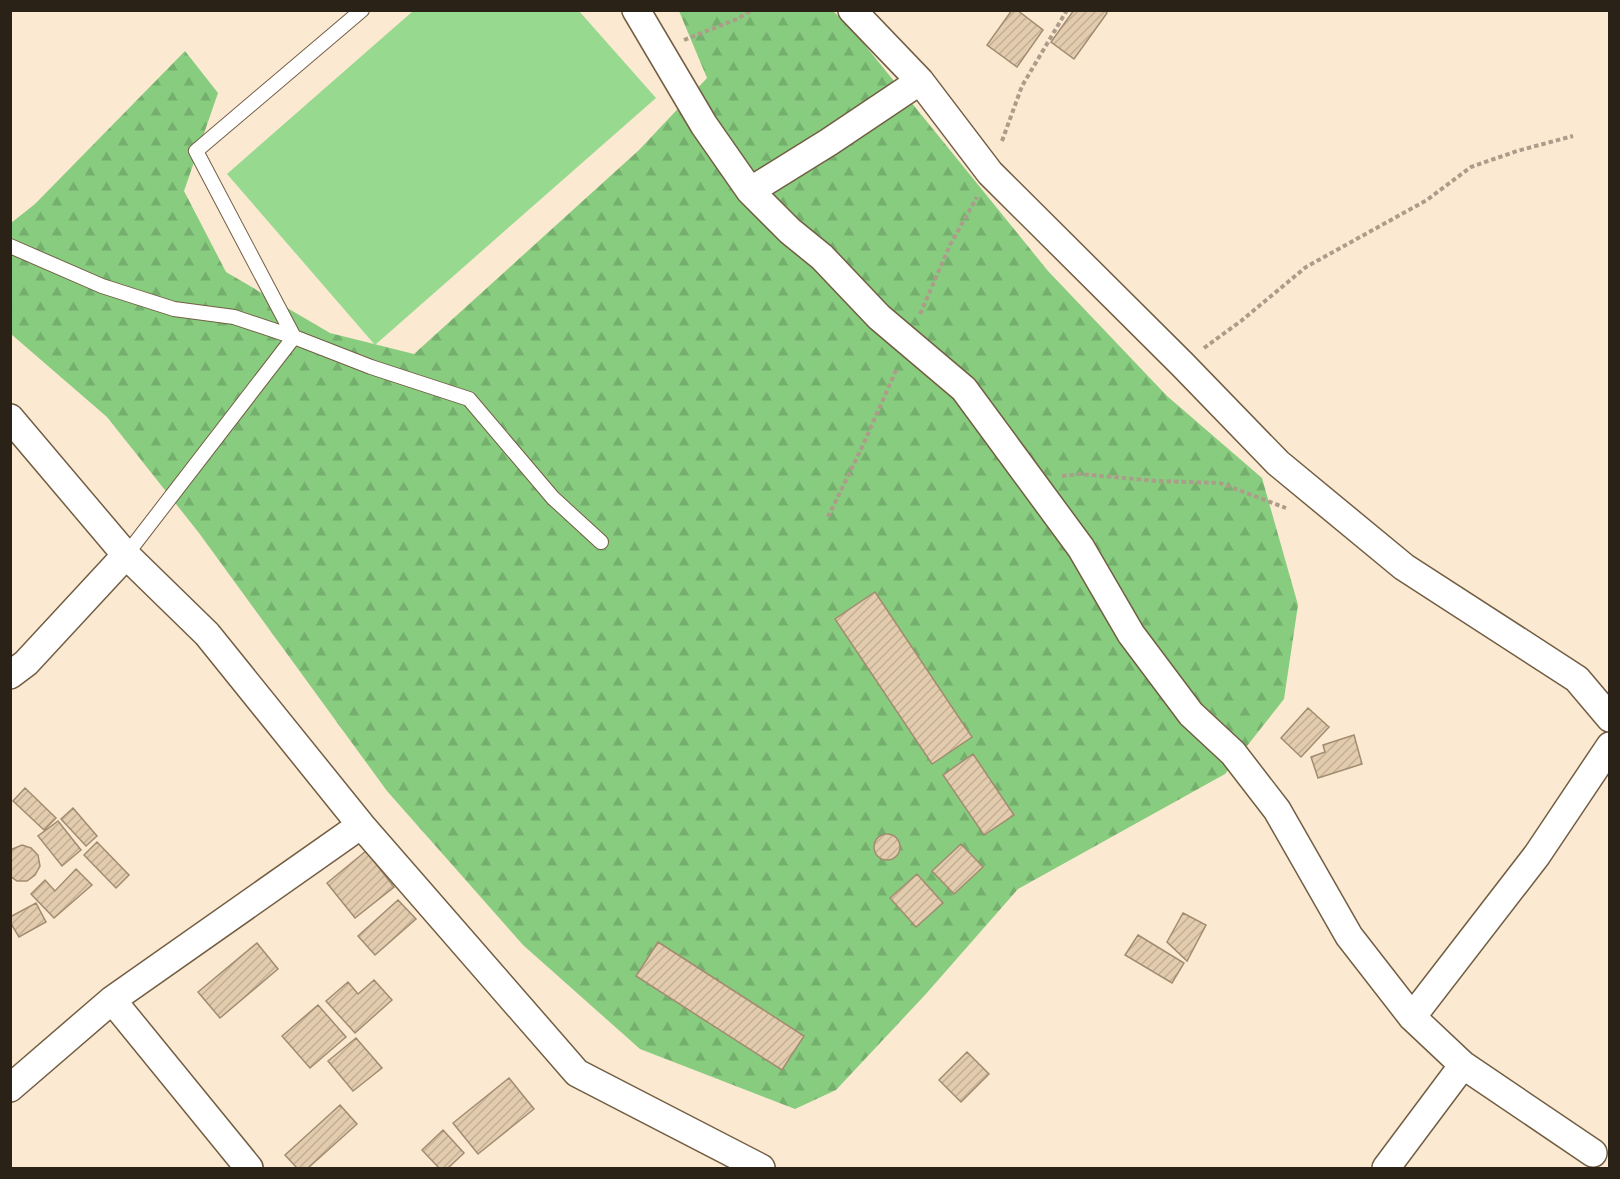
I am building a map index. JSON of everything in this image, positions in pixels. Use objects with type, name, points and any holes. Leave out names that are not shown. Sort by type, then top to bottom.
[{"type":"street","points":[[636,10],[704,125],[750,191],[790,231],[822,257],[879,317],[964,389],[1081,548],[1131,634],[1191,714],[1233,753],[1277,810],[1349,936],[1412,1017],[1462,1065],[1593,1153]]},
{"type":"street","points":[[852,10],[920,81],[990,173],[1278,463],[1404,567],[1577,679],[1610,718]]},
{"type":"street","points":[[750,191],[920,81]]},
{"type":"street","points":[[10,418],[126,555],[207,634],[361,825],[577,1073],[761,1168]]},
{"type":"street","points":[[10,675],[26,663],[126,555]]},
{"type":"street","points":[[1412,1017],[1537,855],[1610,746]]},
{"type":"street","points":[[10,1088],[112,1000],[361,825]]},
{"type":"street","points":[[112,1000],[249,1168]]},
{"type":"street","points":[[1386,1168],[1462,1065]]},
{"type":"lane","points":[[294,337],[196,151],[362,10]]},
{"type":"lane","points":[[10,246],[112,290],[174,309],[234,317],[371,367],[469,399],[553,498],[601,543]]},
{"type":"lane","points":[[126,555],[294,337]]},
{"type":"path","points":[[654,41],[683,40],[737,19],[752,10]]},
{"type":"path","points":[[828,517],[863,445],[950,245],[990,173],[1023,86],[1067,10]]},
{"type":"path","points":[[1182,364],[1241,321],[1306,267],[1427,200],[1471,167],[1517,151],[1573,136]]},
{"type":"path","points":[[1031,479],[1080,474],[1156,481],[1220,483],[1297,512]]},
{"type":"green space","points":[[413,11],[579,11],[656,98],[375,345],[227,174]]},
{"type":"green space","points":[[679,11],[833,11],[851,28],[1048,271],[1167,396],[1262,478],[1298,605],[1284,699],[1225,774],[1018,889],[925,995],[836,1090],[795,1109],[640,1049],[523,945],[387,791],[199,533],[107,417],[11,334],[11,223],[35,204],[185,51],[218,93],[184,191],[226,272],[330,333],[414,354],[639,150],[707,78]]},
{"type":"building","points":[[1012,10],[1017,10],[1043,30],[1017,67],[987,45]]},
{"type":"building","points":[[1074,10],[1104,10],[1107,13],[1074,59],[1051,42]]},
{"type":"building","points":[[875,592],[972,737],[932,764],[835,619]]},
{"type":"building","points":[[1308,708],[1329,727],[1301,757],[1281,738]]},
{"type":"building","points":[[1354,735],[1362,764],[1318,778],[1311,757],[1325,752],[1323,745]]},
{"type":"building","points":[[973,754],[1014,815],[984,835],[943,775]]},
{"type":"building","points":[[25,788],[56,818],[44,830],[13,801]]},
{"type":"building","points":[[73,808],[97,836],[86,846],[61,819]]},
{"type":"building","points":[[58,821],[81,850],[62,866],[38,836]]},
{"type":"building","points":[[887,834],[896,838],[900,847],[896,856],[887,860],[878,856],[874,847],[878,838]]},
{"type":"building","points":[[97,842],[129,875],[116,888],[84,855]]},
{"type":"building","points":[[961,844],[983,867],[954,894],[932,871]]},
{"type":"building","points":[[22,845],[31,848],[38,855],[40,866],[35,875],[27,881],[17,881],[10,876],[10,850]]},
{"type":"building","points":[[366,851],[394,887],[355,918],[327,883]]},
{"type":"building","points":[[76,869],[92,885],[54,918],[31,894],[45,880],[55,891]]},
{"type":"building","points":[[917,874],[943,903],[916,927],[890,898]]},
{"type":"building","points":[[398,900],[416,919],[375,955],[358,936]]},
{"type":"building","points":[[36,903],[46,922],[19,937],[10,922],[10,917]]},
{"type":"building","points":[[1183,913],[1206,925],[1187,961],[1167,942]]},
{"type":"building","points":[[1138,935],[1184,963],[1172,983],[1125,955]]},
{"type":"building","points":[[658,942],[804,1036],[782,1070],[636,976]]},
{"type":"building","points":[[257,943],[278,969],[220,1018],[198,992]]},
{"type":"building","points":[[374,980],[392,1000],[355,1033],[326,1001],[348,982],[358,994]]},
{"type":"building","points":[[318,1005],[346,1037],[310,1068],[282,1036]]},
{"type":"building","points":[[356,1038],[382,1068],[353,1091],[328,1061]]},
{"type":"building","points":[[967,1052],[989,1074],[961,1102],[939,1080]]},
{"type":"building","points":[[509,1078],[534,1109],[478,1154],[453,1123]]},
{"type":"building","points":[[340,1105],[357,1124],[308,1168],[297,1168],[285,1155]]},
{"type":"building","points":[[443,1130],[464,1153],[448,1168],[439,1168],[422,1150]]}]
